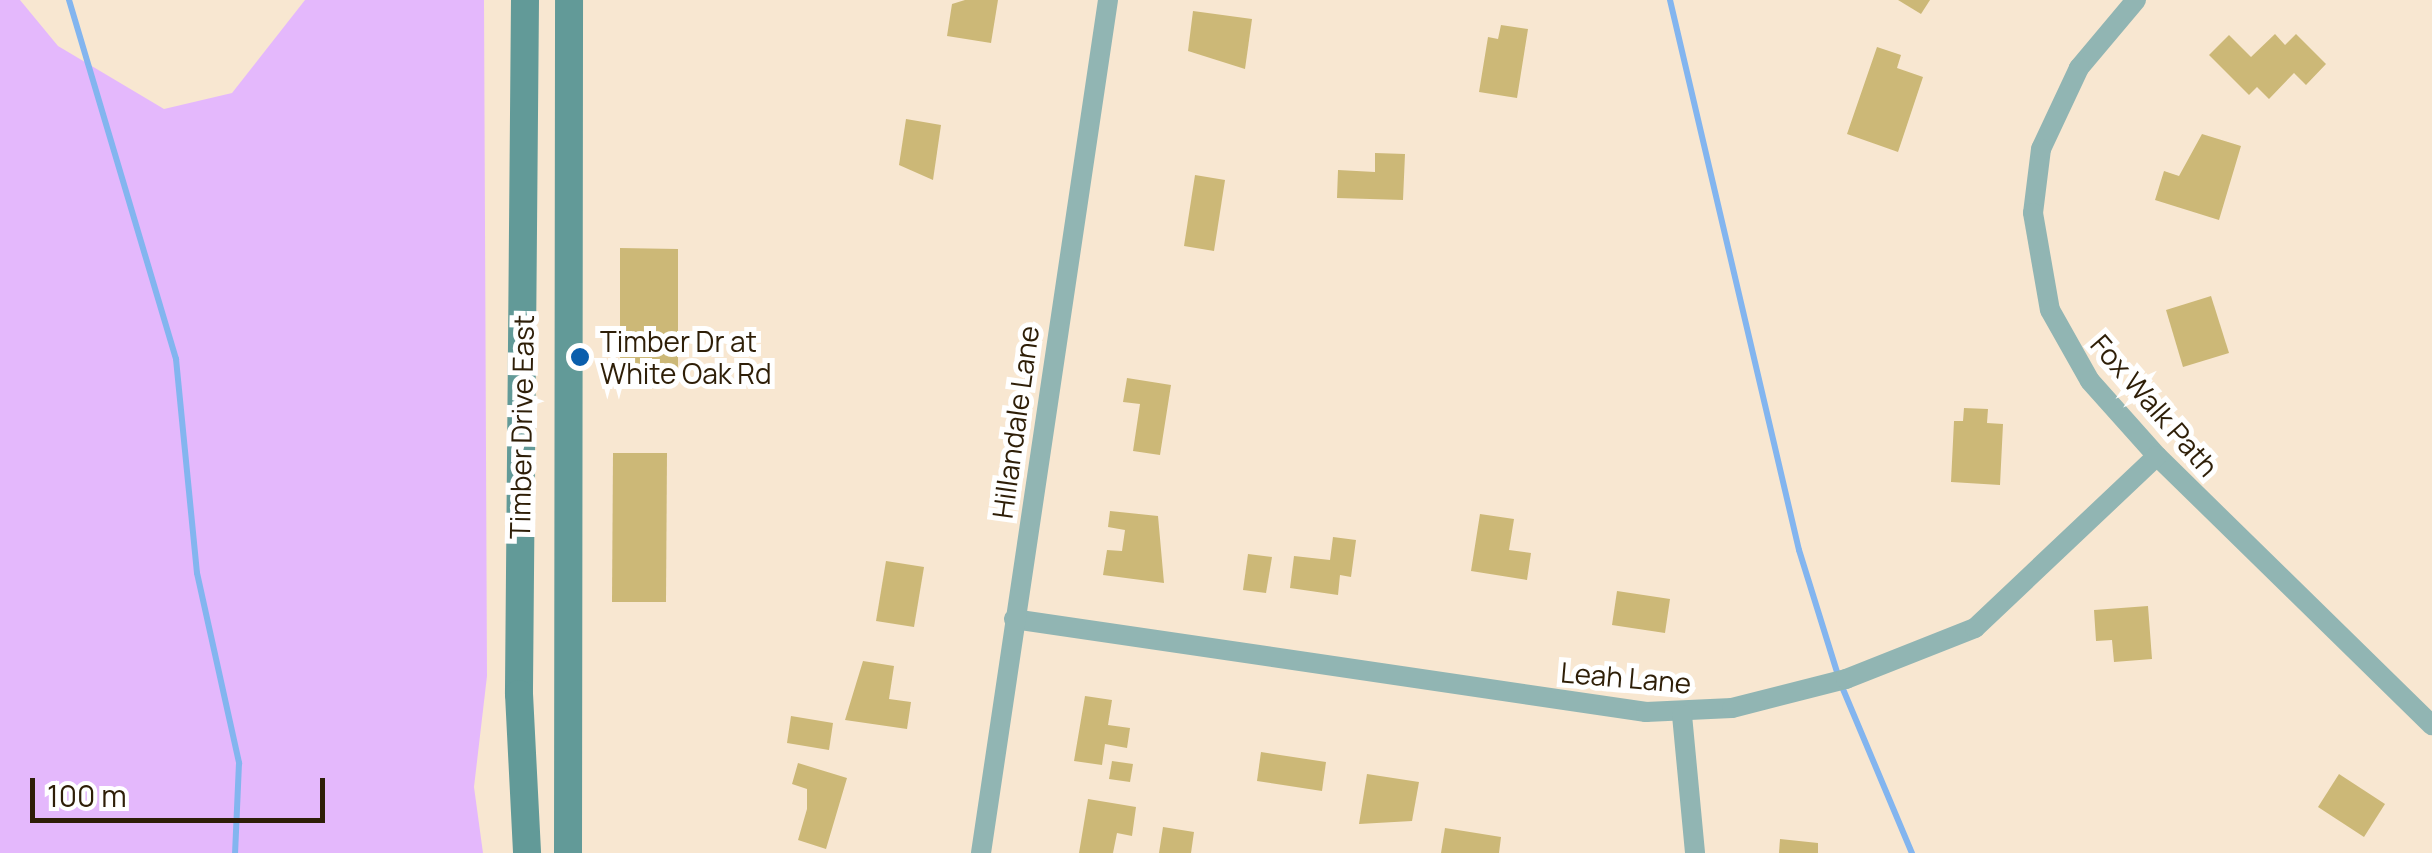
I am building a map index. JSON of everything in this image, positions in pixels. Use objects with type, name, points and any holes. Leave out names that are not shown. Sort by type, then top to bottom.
[{"type":"main road","name":"Timber Drive East","points":[[525,0],[518,694],[526,853]]},
{"type":"main road","name":"Timber Drive East","points":[[568,853],[569,0]]},
{"type":"street","name":"Hillandale Lane","points":[[981,853],[1108,0]]},
{"type":"street","name":"Fox Walk Path","points":[[2136,0],[2078,68],[2052,116],[2033,213],[2042,283],[2066,344],[2158,456],[2432,725]]},
{"type":"street","name":"Leah Lane","points":[[1014,619],[1682,715],[1846,679],[1949,642],[2012,596],[2158,456]]},
{"type":"street","points":[[1682,715],[1695,853]]},
{"type":"shaded area","points":[[0,0],[20,0],[58,46],[164,109],[232,93],[305,0],[484,0],[487,676],[474,787],[483,853],[0,853]]},
{"type":"building","points":[[998,0],[991,43],[947,36],[952,4]]},
{"type":"building","points":[[1898,0],[1930,0],[1921,14]]},
{"type":"building","points":[[1193,11],[1252,19],[1245,69],[1188,51]]},
{"type":"building","points":[[1501,25],[1528,29],[1517,98],[1479,92],[1488,37],[1498,39]]},
{"type":"building","points":[[2275,34],[2285,45],[2296,34],[2326,64],[2306,85],[2294,73],[2269,99],[2257,87],[2249,95],[2209,55],[2229,35],[2251,57]]},
{"type":"building","points":[[1877,47],[1901,55],[1897,68],[1923,77],[1898,152],[1847,134]]},
{"type":"building","points":[[906,119],[941,125],[933,180],[899,165]]},
{"type":"building","points":[[2202,134],[2241,146],[2219,220],[2155,200],[2164,171],[2179,176]]},
{"type":"building","points":[[1375,153],[1405,154],[1403,200],[1337,198],[1338,170],[1375,172]]},
{"type":"building","points":[[1195,175],[1225,180],[1214,251],[1184,246]]},
{"type":"building","points":[[620,248],[678,249],[678,381],[620,379]]},
{"type":"building","points":[[2211,296],[2229,353],[2183,367],[2166,310]]},
{"type":"building","points":[[1127,378],[1171,385],[1160,455],[1133,451],[1140,404],[1123,402]]},
{"type":"building","points":[[1964,408],[1988,409],[1987,423],[2003,424],[2000,485],[1951,482],[1954,421],[1963,421]]},
{"type":"building","points":[[613,453],[667,453],[666,602],[612,602]]},
{"type":"building","points":[[1110,511],[1158,516],[1164,583],[1103,575],[1107,550],[1122,551],[1125,530],[1108,527]]},
{"type":"building","points":[[1480,514],[1514,519],[1509,550],[1531,553],[1527,580],[1471,571]]},
{"type":"building","points":[[1333,537],[1356,540],[1351,577],[1340,575],[1338,595],[1290,588],[1294,556],[1330,560]]},
{"type":"building","points":[[1248,554],[1272,557],[1266,593],[1243,590]]},
{"type":"building","points":[[886,561],[924,567],[914,627],[876,621]]},
{"type":"building","points":[[1617,591],[1670,599],[1665,633],[1612,625]]},
{"type":"building","points":[[2148,606],[2152,659],[2114,662],[2112,640],[2096,641],[2094,610]]},
{"type":"building","points":[[863,661],[894,666],[889,699],[911,702],[907,729],[845,720]]},
{"type":"building","points":[[1085,696],[1112,700],[1108,725],[1130,728],[1127,748],[1105,744],[1102,765],[1074,761]]},
{"type":"building","points":[[791,716],[833,723],[829,750],[787,743]]},
{"type":"building","points":[[1261,752],[1326,762],[1322,791],[1257,781]]},
{"type":"building","points":[[1112,761],[1133,764],[1130,782],[1109,779]]},
{"type":"building","points":[[798,763],[847,778],[826,849],[798,840],[807,809],[807,789],[792,784]]},
{"type":"building","points":[[1367,774],[1419,782],[1412,821],[1359,824]]},
{"type":"building","points":[[2339,774],[2385,804],[2364,837],[2318,807]]},
{"type":"building","points":[[1088,799],[1136,807],[1132,836],[1117,833],[1113,853],[1079,853]]},
{"type":"building","points":[[1163,827],[1194,832],[1191,853],[1159,853]]},
{"type":"building","points":[[1445,828],[1501,837],[1499,853],[1441,853]]},
{"type":"building","points":[[1780,839],[1818,843],[1818,853],[1779,853]]},
{"type":"waterway","points":[[69,0],[176,359],[197,573],[239,763],[235,853]]},
{"type":"waterway","points":[[1670,0],[1799,550],[1840,682],[1912,853]]},
{"type":"place","name":"Timber Dr at White Oak Rd","points":[[580,357]]}]
